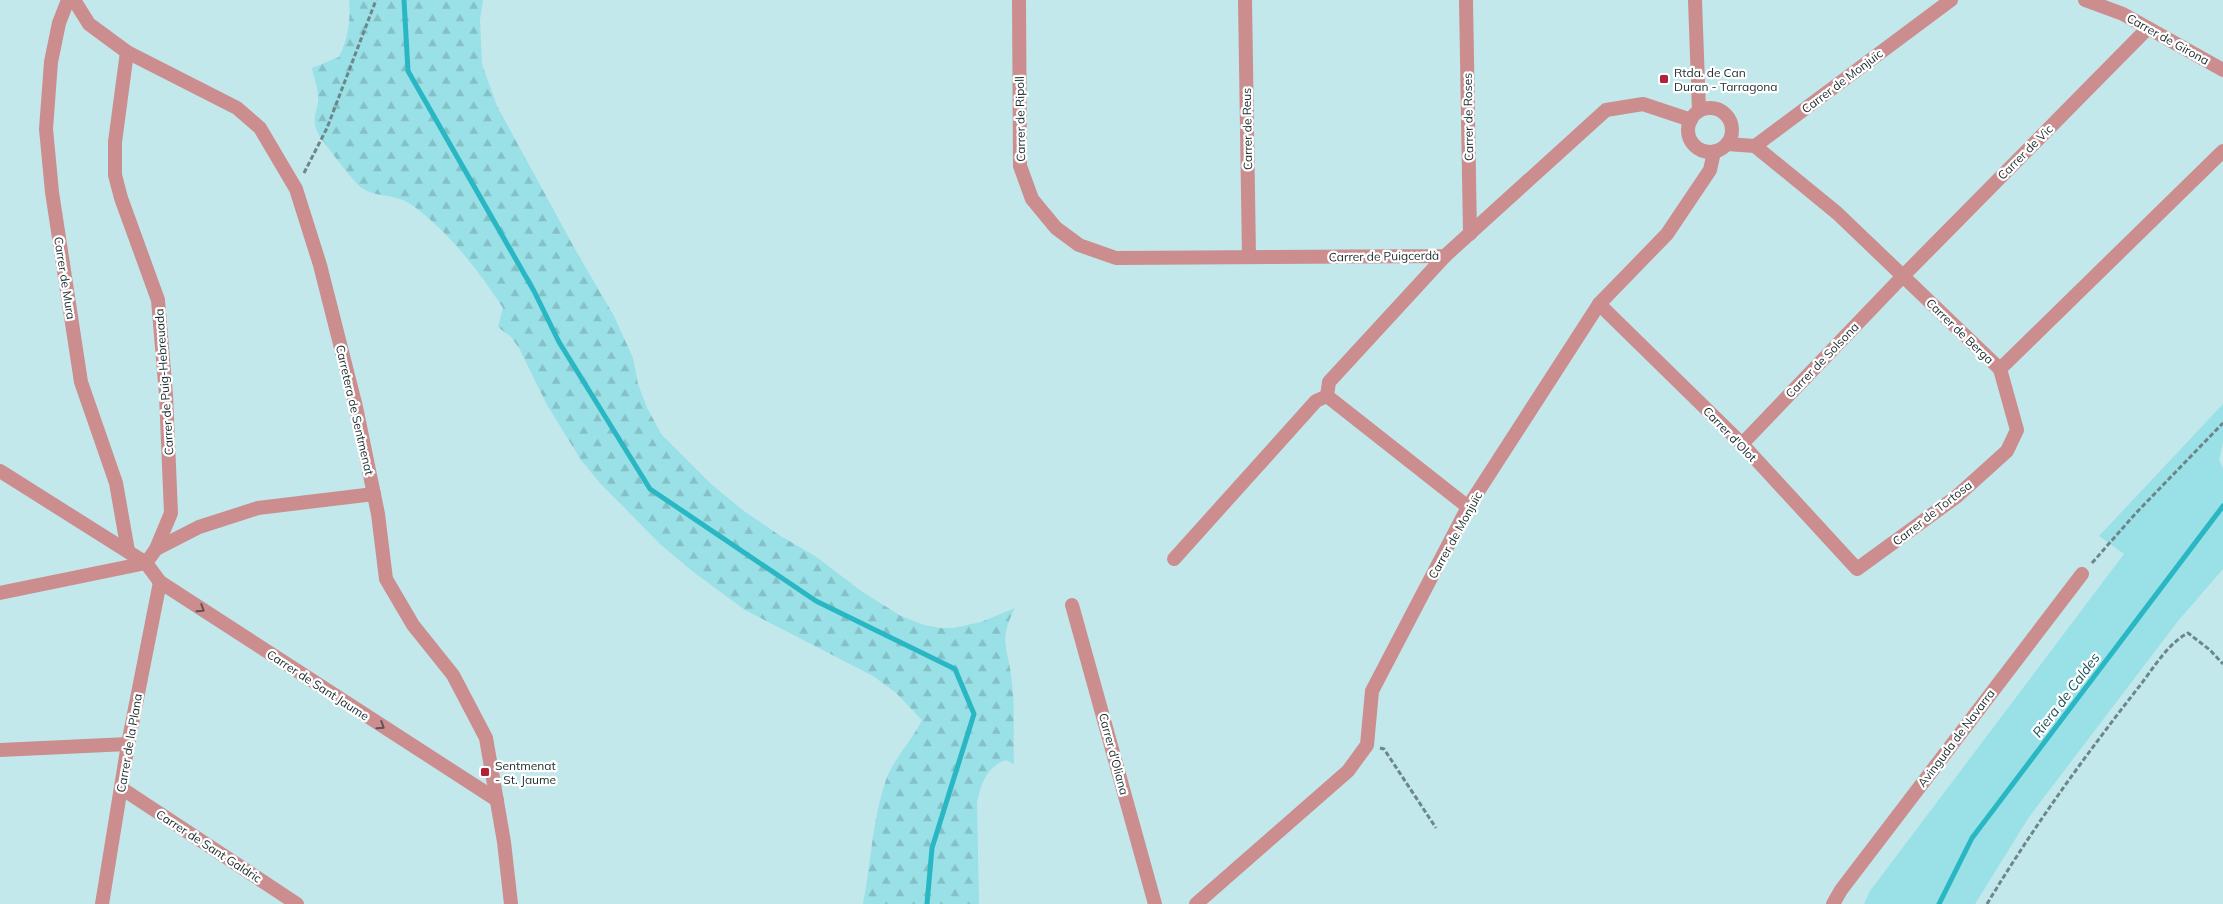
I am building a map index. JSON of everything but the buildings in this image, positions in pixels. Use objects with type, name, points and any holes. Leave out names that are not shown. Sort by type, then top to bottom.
[{"type":"street","name":"Carrer de Mura","points":[[68,0],[59,23],[51,62],[46,130],[52,192],[81,382],[116,483],[128,551]]},
{"type":"street","name":"Carretera de Sentmenat","points":[[74,0],[89,24],[127,52],[237,108],[260,128],[296,189],[320,265],[356,407],[374,494],[386,579],[413,625],[453,675],[486,738],[512,904]]},
{"type":"street","name":"Carrer de Ripoll","points":[[1019,0],[1020,166],[1032,199],[1056,228]]},
{"type":"street","name":"Carrer de Reus","points":[[1245,0],[1249,257]]},
{"type":"street","name":"Carrer de Roses","points":[[1466,0],[1470,234]]},
{"type":"street","points":[[1695,0],[1695,116],[1689,136],[1699,149],[1714,152],[1727,144],[1731,137],[1732,126],[1725,113],[1711,108],[1695,116]]},
{"type":"street","name":"Carrer de Monjuïc","points":[[1755,146],[1951,0]]},
{"type":"street","name":"Carrer de Girona","points":[[2085,0],[2123,14],[2223,70]]},
{"type":"street","name":"Carrer de Vic","points":[[1903,276],[2148,28]]},
{"type":"street","name":"Carrer de Puig-Hebreuada","points":[[127,52],[115,142],[115,175],[121,198],[158,300],[166,395],[171,512],[156,548],[146,563]]},
{"type":"street","name":"Carrer de Puigcerdà","points":[[1056,228],[1079,245],[1116,258],[1445,256],[1606,110],[1643,104],[1695,116]]},
{"type":"street","points":[[1727,144],[1755,146]]},
{"type":"street","name":"Carrer de Berga","points":[[1755,146],[1837,213],[2000,369],[2223,152]]},
{"type":"street","name":"Carrer de Monjuïc","points":[[1367,745],[1372,691],[1468,507],[1599,304],[1666,234],[1710,170],[1714,152]]},
{"type":"street","points":[[1327,396],[1329,382],[1445,256]]},
{"type":"street","name":"Carrer de Solsona","points":[[1742,444],[1903,276]]},
{"type":"street","name":"Carrer d'Olot","points":[[1599,304],[1742,444],[1857,569]]},
{"type":"street","name":"Carrer de Tortosa","points":[[1857,569],[1956,497],[2007,451],[2017,430],[2000,369]]},
{"type":"street","points":[[1327,396],[1468,507]]},
{"type":"street","points":[[1174,559],[1316,402],[1327,396]]},
{"type":"street","name":"Carrer de Sant Jaume","points":[[0,471],[146,563],[160,582],[497,800]]},
{"type":"street","points":[[156,548],[199,527],[258,508],[374,494]]},
{"type":"street","points":[[0,593],[146,563]]},
{"type":"street","name":"Avinguda de Navarra","points":[[1833,904],[1840,890],[2082,574]]},
{"type":"street","name":"Carrer de la Plana","points":[[102,904],[128,744],[160,582]]},
{"type":"street","name":"Carrer d'Oliana","points":[[1072,605],[1155,904]]},
{"type":"street","points":[[0,750],[128,744]]},
{"type":"street","points":[[1196,904],[1348,771],[1367,745]]},
{"type":"street","name":"Carrer de Sant Galdric","points":[[121,788],[297,904]]},
{"type":"path","points":[[296,189],[327,128],[376,0]]},
{"type":"path","points":[[2082,574],[2136,513],[2223,423]]},
{"type":"path","points":[[1987,904],[2019,851],[2128,700],[2176,639],[2188,632],[2210,650],[2223,664]]},
{"type":"path","points":[[1367,745],[1384,749],[1436,828]]},
{"type":"green space","points":[[349,0],[483,0],[480,20],[482,64],[497,106],[576,251],[614,316],[633,358],[638,384],[647,408],[662,435],[711,484],[744,511],[779,535],[815,556],[864,593],[901,616],[924,625],[953,628],[981,622],[1015,608],[1005,638],[1013,693],[1014,764],[1006,760],[990,771],[983,782],[977,802],[979,904],[863,904],[874,828],[885,783],[892,766],[922,720],[895,692],[873,676],[745,610],[692,571],[660,544],[599,482],[581,460],[547,405],[519,348],[511,337],[498,327],[503,308],[462,252],[425,215],[406,201],[373,193],[362,188],[347,172],[319,135],[315,121],[318,98],[312,68],[339,57],[348,29],[350,15]]},
{"type":"green space","points":[[2223,404],[2223,442],[2219,460],[2223,468],[2223,569],[2178,621],[2029,817],[1975,904],[1864,904],[1870,891],[2124,554],[2099,536]]},
{"type":"waterway","points":[[404,0],[408,71],[534,291],[559,342],[650,489],[816,601],[955,669],[974,714],[932,848],[927,904]]},
{"type":"waterway","name":"Riera de Caldes","points":[[1939,904],[1972,838],[2223,506]]},
{"type":"place","name":"Rtda. de Can Duran - Tarragona","points":[[1664,79]]},
{"type":"place","name":"Sentmenat - St. Jaume","points":[[485,772]]}]
